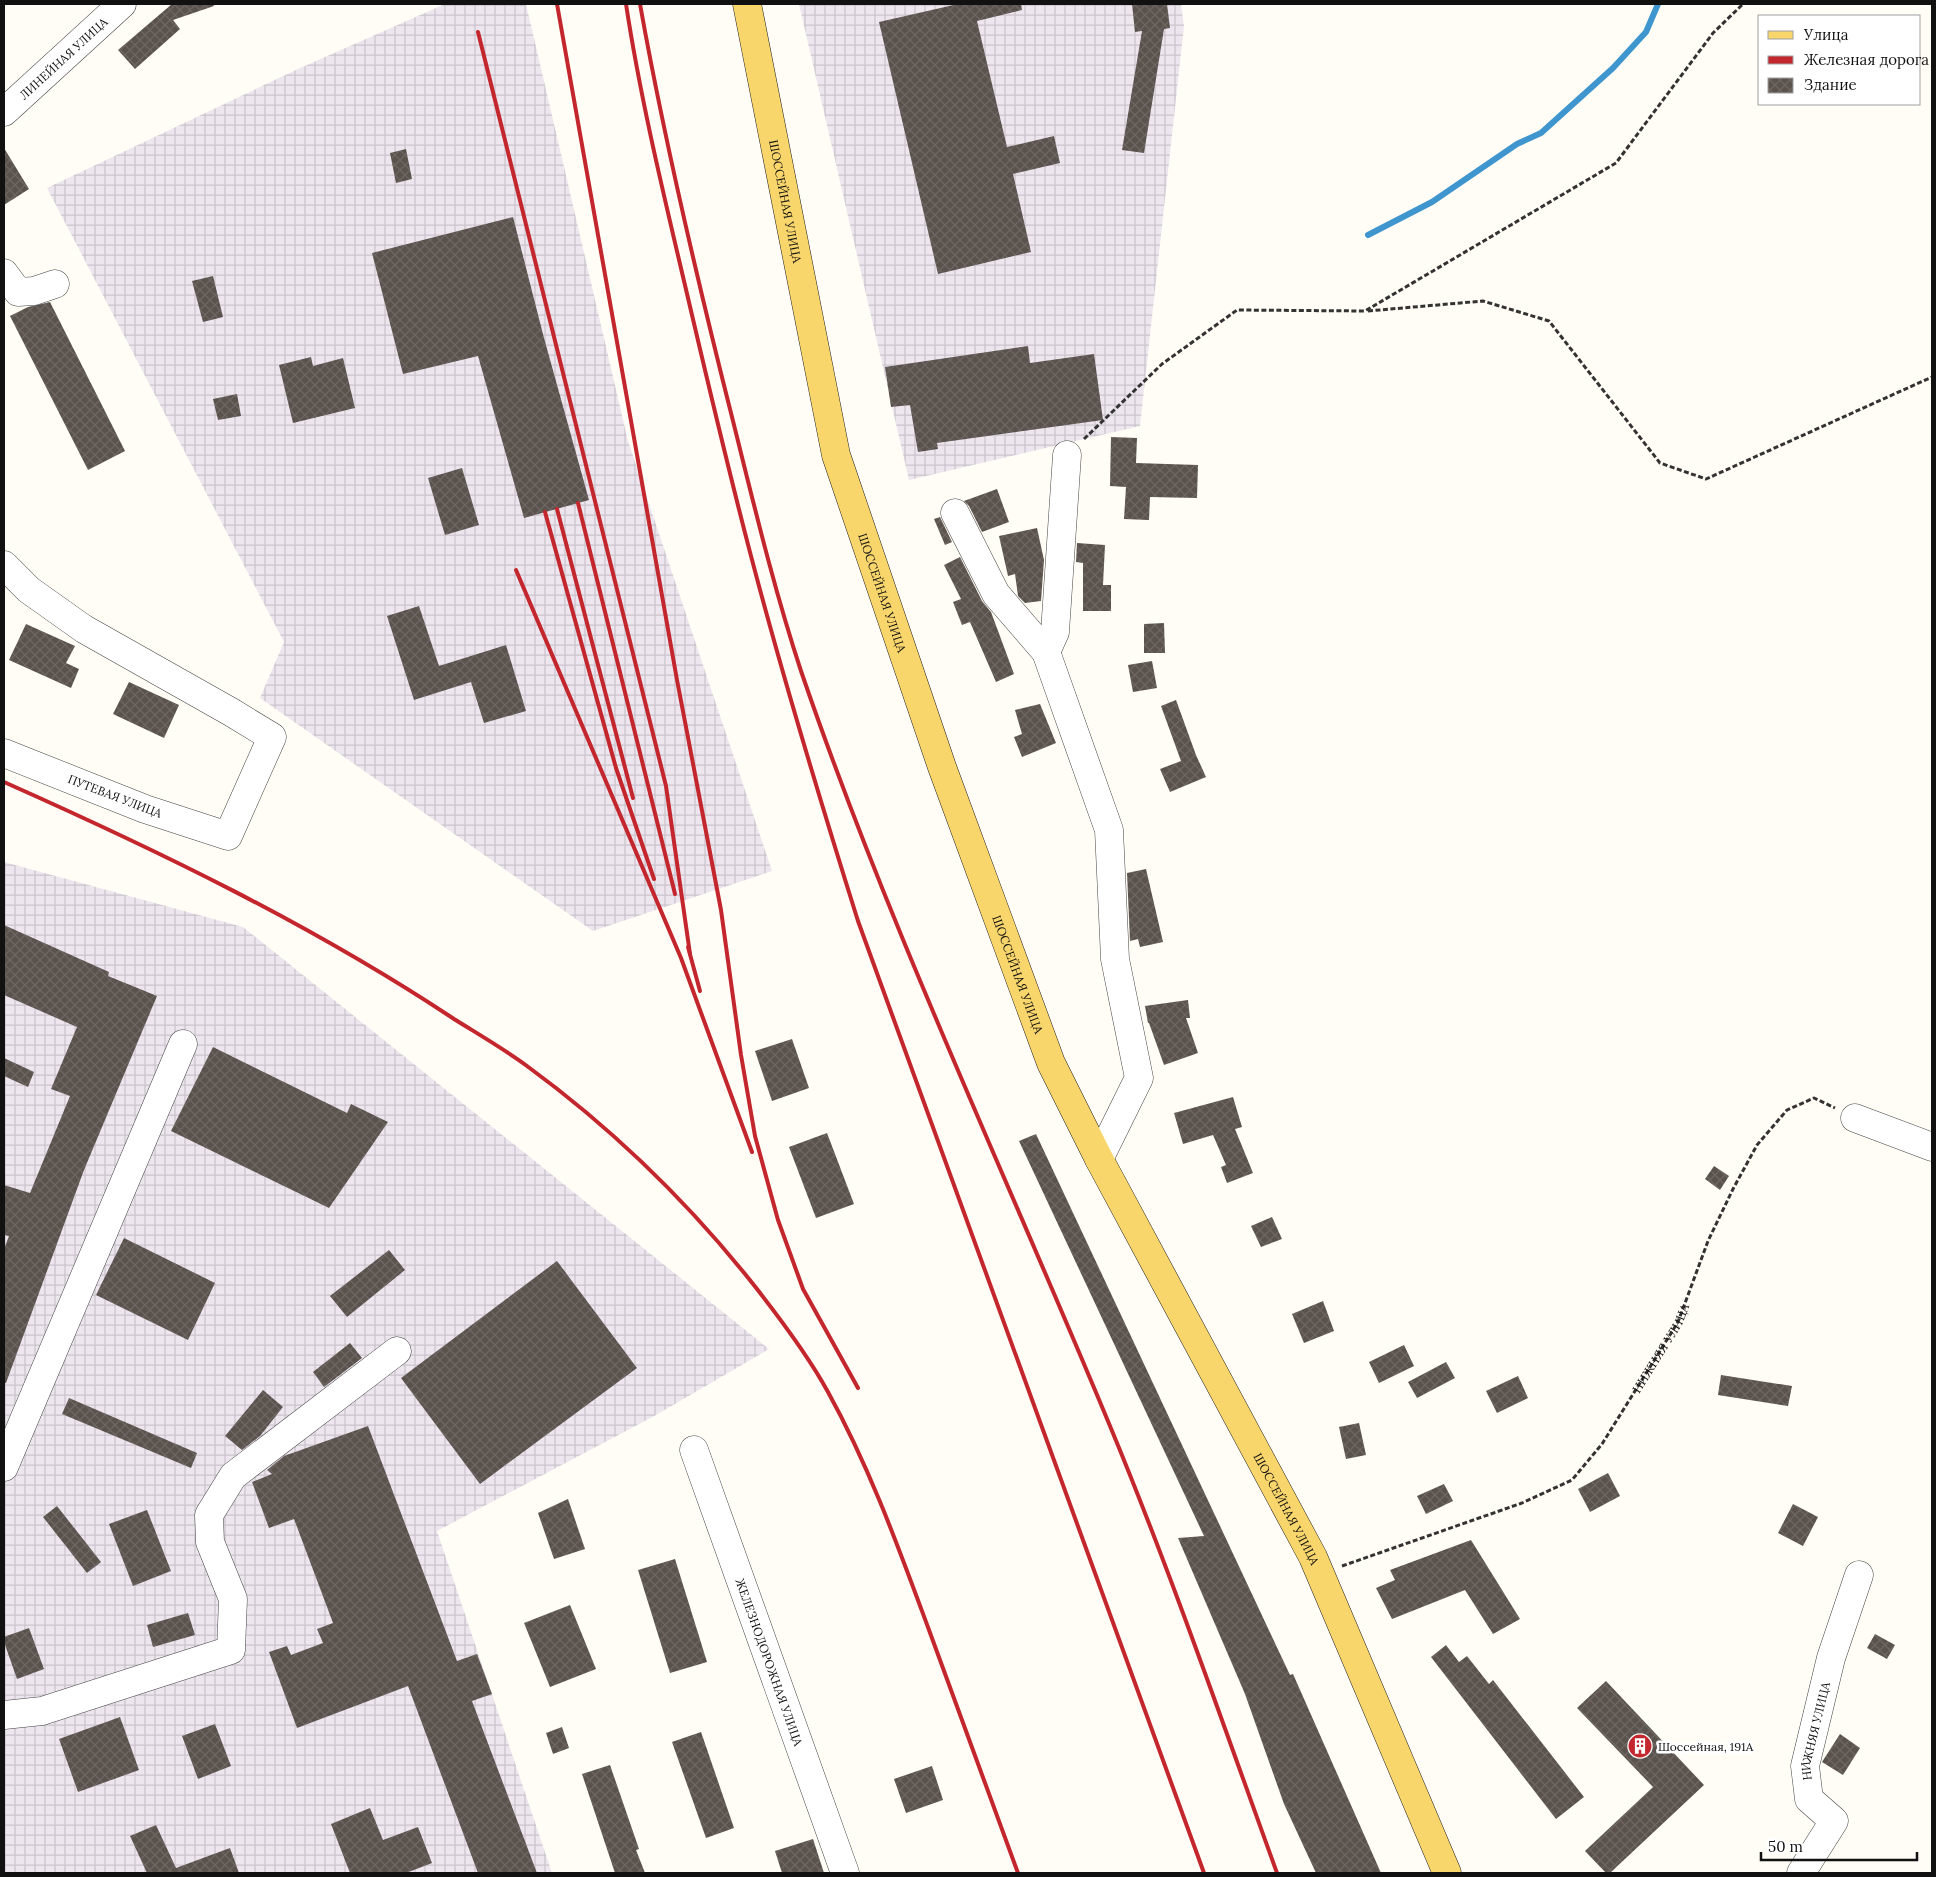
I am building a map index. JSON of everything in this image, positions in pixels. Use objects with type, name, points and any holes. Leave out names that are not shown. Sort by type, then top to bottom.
[{"type":"main road","name":"ШОССЕЙНАЯ УЛИЦА","points":[[747,4],[836,455],[942,767],[1051,1063],[1098,1159],[1313,1557],[1447,1873]]},
{"type":"street","name":"ЛИНЕЙНАЯ УЛИЦА","points":[[4,112],[122,4]]},
{"type":"street","points":[[4,273],[18,292],[34,291],[54,284]]},
{"type":"street","points":[[1046,652],[1054,632],[1067,455]]},
{"type":"street","points":[[955,513],[996,594],[1046,652],[1109,830],[1115,958],[1139,1078],[1098,1159]]},
{"type":"street","name":"ПУТЕВАЯ УЛИЦА","points":[[4,565],[29,590],[84,629],[272,737],[228,836],[145,809],[4,753]]},
{"type":"street","points":[[4,1467],[184,1044]]},
{"type":"street","points":[[1855,1118],[1932,1147]]},
{"type":"street","points":[[4,1715],[42,1711],[231,1650],[233,1599],[210,1542],[209,1515],[233,1476],[397,1351]]},
{"type":"street","name":"ЖЕЛЕЗНОДОРОЖНАЯ УЛИЦА","points":[[694,1450],[845,1873]]},
{"type":"street","name":"НИЖНЯЯ УЛИЦА","points":[[1801,1873],[1834,1821],[1809,1799],[1805,1766],[1831,1658],[1859,1575]]},
{"type":"path","points":[[1365,311],[1616,163],[1713,32],[1743,4]]},
{"type":"path","points":[[1067,455],[1162,364],[1237,310],[1365,311],[1483,301],[1550,321],[1660,463],[1706,479],[1932,377]]},
{"type":"path","name":"НИЖНЯЯ УЛИЦА","points":[[1320,1574],[1522,1503],[1572,1480],[1602,1444],[1678,1322],[1708,1240],[1732,1189],[1757,1145],[1786,1110],[1814,1098],[1855,1118]]},
{"type":"shaded area","points":[[445,4],[526,4],[628,441],[772,871],[593,931],[260,698],[284,642],[47,188],[298,69]]},
{"type":"shaded area","points":[[799,4],[1181,4],[1184,26],[1140,426],[909,480]]},
{"type":"shaded area","points":[[4,862],[243,927],[769,1349],[656,1415],[437,1531],[552,1873],[4,1873]]},
{"type":"building","points":[[172,4],[213,4],[214,6],[173,20],[180,29],[135,69],[118,50]]},
{"type":"building","points":[[958,4],[1021,4],[1022,10],[977,21],[1007,147],[1054,136],[1060,163],[1013,174],[1031,252],[938,274],[879,22]]},
{"type":"building","points":[[1132,4],[1167,4],[1170,28],[1164,29],[1144,153],[1122,150],[1142,31],[1135,32]]},
{"type":"building","points":[[4,148],[29,189],[4,205]]},
{"type":"building","points":[[406,149],[412,179],[396,183],[390,153]]},
{"type":"building","points":[[513,217],[589,500],[524,518],[478,356],[403,374],[372,253]]},
{"type":"building","points":[[213,276],[223,317],[203,322],[192,281]]},
{"type":"building","points":[[50,302],[125,451],[88,470],[10,316],[28,307]]},
{"type":"building","points":[[1028,346],[1030,363],[1094,354],[1103,420],[937,443],[938,449],[918,452],[910,405],[891,407],[885,367]]},
{"type":"building","points":[[311,357],[313,366],[343,358],[355,408],[293,423],[279,365]]},
{"type":"building","points":[[237,394],[241,416],[218,420],[213,399]]},
{"type":"building","points":[[1111,437],[1137,438],[1136,463],[1198,465],[1197,498],[1150,497],[1149,520],[1124,519],[1126,487],[1110,486]]},
{"type":"building","points":[[462,468],[479,525],[445,535],[428,478]]},
{"type":"building","points":[[997,489],[1009,522],[982,532],[969,506],[964,501]]},
{"type":"building","points":[[940,517],[952,542],[945,545],[934,519]]},
{"type":"building","points":[[1037,528],[1044,560],[1041,601],[1025,603],[1018,596],[1015,574],[1008,576],[999,536]]},
{"type":"building","points":[[1077,543],[1105,545],[1103,585],[1111,585],[1111,611],[1083,611],[1083,563],[1076,562]]},
{"type":"building","points":[[960,557],[982,601],[991,612],[1014,674],[996,682],[970,622],[962,625],[953,602],[961,599],[944,565]]},
{"type":"building","points":[[419,606],[439,666],[506,645],[526,711],[484,723],[471,682],[414,700],[387,616]]},
{"type":"building","points":[[1164,623],[1165,653],[1144,653],[1144,624]]},
{"type":"building","points":[[26,624],[75,646],[66,663],[79,669],[71,688],[9,660]]},
{"type":"building","points":[[1152,661],[1157,688],[1133,692],[1128,665]]},
{"type":"building","points":[[129,682],[179,705],[164,738],[113,714]]},
{"type":"building","points":[[1176,700],[1206,777],[1170,792],[1160,769],[1181,761],[1161,706]]},
{"type":"building","points":[[1040,704],[1056,743],[1022,757],[1014,737],[1022,734],[1015,710]]},
{"type":"building","points":[[1146,869],[1163,942],[1140,947],[1138,939],[1130,941],[1127,873]]},
{"type":"building","points":[[4,925],[109,972],[108,976],[157,996],[84,1170],[6,1383],[4,1383],[4,1249],[9,1236],[4,1235],[4,1185],[30,1193],[70,1096],[51,1089],[77,1027],[4,995]]},
{"type":"building","points":[[1188,1000],[1190,1018],[1186,1018],[1198,1053],[1164,1065],[1148,1023],[1145,1006]]},
{"type":"building","points":[[792,1039],[809,1088],[772,1101],[755,1051]]},
{"type":"building","points":[[213,1047],[347,1113],[351,1104],[388,1122],[329,1208],[171,1131]]},
{"type":"building","points":[[4,1058],[34,1072],[28,1087],[4,1076]]},
{"type":"building","points":[[1233,1097],[1242,1127],[1235,1129],[1253,1173],[1227,1183],[1221,1167],[1226,1165],[1213,1135],[1183,1144],[1174,1113]]},
{"type":"building","points":[[827,1133],[854,1204],[816,1218],[789,1147]]},
{"type":"building","points":[[1036,1134],[1290,1675],[1293,1674],[1381,1873],[1316,1873],[1284,1804],[1245,1694],[1178,1538],[1204,1536],[1019,1141]]},
{"type":"building","points":[[1714,1166],[1729,1176],[1720,1190],[1705,1179]]},
{"type":"building","points":[[1272,1217],[1282,1239],[1261,1247],[1251,1226]]},
{"type":"building","points":[[124,1238],[215,1283],[188,1340],[96,1295]]},
{"type":"building","points":[[389,1250],[405,1270],[347,1317],[330,1296]]},
{"type":"building","points":[[557,1261],[637,1368],[480,1484],[401,1378]]},
{"type":"building","points":[[1323,1301],[1334,1331],[1304,1343],[1292,1314]]},
{"type":"building","points":[[350,1343],[362,1358],[324,1387],[313,1372]]},
{"type":"building","points":[[1404,1345],[1414,1366],[1379,1383],[1369,1362]]},
{"type":"building","points":[[1446,1362],[1455,1378],[1417,1398],[1408,1382]]},
{"type":"building","points":[[1721,1375],[1792,1386],[1788,1406],[1718,1395]]},
{"type":"building","points":[[1518,1376],[1528,1398],[1497,1413],[1486,1391]]},
{"type":"building","points":[[263,1390],[283,1407],[260,1436],[242,1450],[225,1436]]},
{"type":"building","points":[[69,1398],[197,1453],[191,1468],[62,1414]]},
{"type":"building","points":[[1359,1423],[1366,1455],[1346,1459],[1339,1427]]},
{"type":"building","points":[[368,1426],[457,1661],[477,1654],[492,1694],[472,1701],[537,1873],[478,1873],[408,1686],[297,1728],[269,1652],[287,1646],[291,1655],[323,1643],[317,1629],[333,1623],[294,1519],[269,1528],[252,1482],[272,1474],[267,1470],[284,1456]]},
{"type":"building","points":[[1608,1473],[1620,1496],[1590,1512],[1578,1489]]},
{"type":"building","points":[[1444,1484],[1453,1501],[1426,1514],[1417,1496]]},
{"type":"building","points":[[568,1499],[585,1549],[554,1559],[538,1513]]},
{"type":"building","points":[[1793,1504],[1818,1517],[1803,1546],[1778,1533]]},
{"type":"building","points":[[57,1506],[101,1562],[87,1573],[43,1517]]},
{"type":"building","points":[[147,1510],[171,1571],[133,1586],[109,1524]]},
{"type":"building","points":[[1471,1540],[1520,1619],[1493,1634],[1465,1590],[1392,1619],[1376,1588],[1395,1580],[1390,1570]]},
{"type":"building","points":[[675,1559],[707,1662],[670,1673],[638,1570]]},
{"type":"building","points":[[570,1605],[596,1669],[550,1687],[524,1623]]},
{"type":"building","points":[[188,1613],[195,1635],[153,1647],[147,1625]]},
{"type":"building","points":[[29,1628],[44,1669],[17,1679],[4,1637]]},
{"type":"building","points":[[1875,1634],[1895,1645],[1887,1659],[1867,1648]]},
{"type":"building","points":[[1446,1645],[1459,1662],[1467,1656],[1489,1684],[1493,1680],[1584,1797],[1556,1819],[1431,1657]]},
{"type":"building","name":"Шоссейная, 191А","points":[[1606,1681],[1704,1785],[1610,1873],[1606,1873],[1585,1851],[1653,1787],[1577,1708]]},
{"type":"building","points":[[120,1717],[139,1770],[78,1792],[59,1739]]},
{"type":"building","points":[[215,1724],[231,1766],[198,1779],[182,1736]]},
{"type":"building","points":[[562,1727],[569,1748],[553,1754],[546,1733]]},
{"type":"building","points":[[701,1732],[734,1828],[706,1838],[672,1742]]},
{"type":"building","points":[[1840,1734],[1860,1748],[1843,1775],[1822,1762]]},
{"type":"building","points":[[610,1765],[639,1849],[636,1850],[645,1873],[615,1873],[582,1774]]},
{"type":"building","points":[[932,1766],[943,1800],[906,1813],[894,1779]]},
{"type":"building","points":[[370,1808],[383,1840],[418,1827],[432,1863],[406,1873],[350,1873],[331,1824]]},
{"type":"building","points":[[156,1825],[176,1868],[230,1848],[239,1873],[147,1873],[130,1836]]},
{"type":"building","points":[[813,1839],[824,1873],[782,1873],[775,1851]]},
{"type":"waterway","points":[[1368,235],[1432,202],[1517,144],[1541,133],[1613,68],[1646,32],[1658,4]]},
{"type":"railway","points":[[557,4],[677,680],[721,910],[741,1055],[755,1136],[778,1220],[803,1289],[858,1388]]},
{"type":"railway","points":[[626,4],[656,160],[706,376],[763,602],[844,876],[858,921],[1204,1873]]},
{"type":"railway","points":[[640,4],[671,161],[707,317],[765,547],[801,671],[835,767],[910,957],[1132,1481],[1196,1649],[1277,1873]]},
{"type":"railway","points":[[478,32],[666,786],[690,954]]},
{"type":"railway","points":[[578,503],[675,894]]},
{"type":"railway","points":[[557,509],[633,798]]},
{"type":"railway","points":[[545,512],[616,768],[654,879]]},
{"type":"railway","points":[[516,570],[681,958],[752,1152]]},
{"type":"railway","points":[[4,782],[120,835],[234,891],[346,952],[400,985],[500,1048],[559,1090],[620,1142],[678,1198],[732,1258],[795,1339],[821,1379],[843,1421],[871,1479],[895,1539],[1018,1873]]},
{"type":"railway","points":[[688,947],[700,991]]},
{"type":"place","name":"Шоссейная, 191А","points":[[1640,1746]]}]
